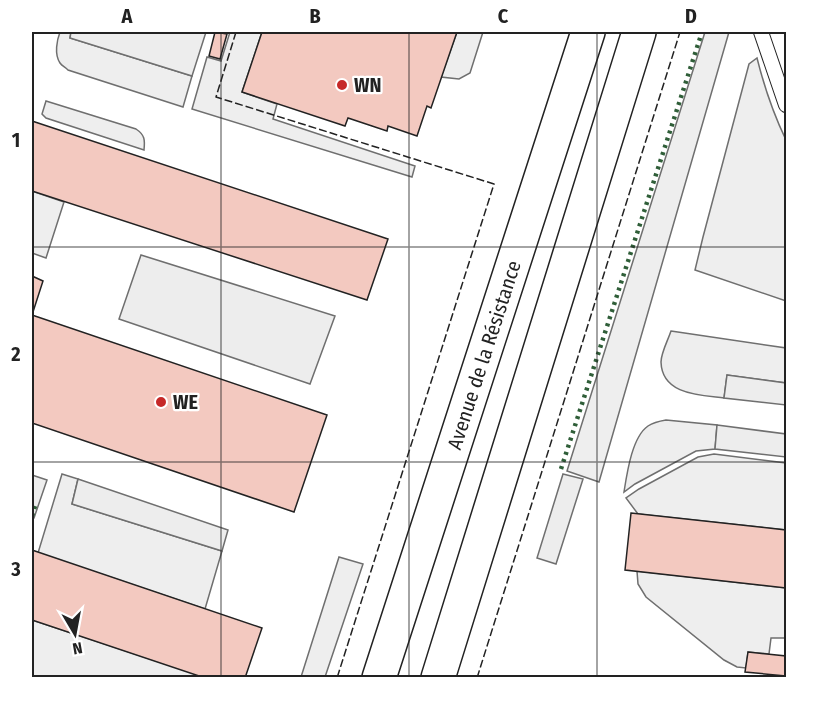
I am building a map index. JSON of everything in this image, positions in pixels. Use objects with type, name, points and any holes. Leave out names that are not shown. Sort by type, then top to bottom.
[{"type":"main road","name":"Avenue de la Résistance","points":[[379,678],[588,32]]},
{"type":"main road","points":[[438,678],[639,32]]},
{"type":"lane","points":[[761,32],[786,105]]},
{"type":"shaded area","points":[[60,32],[71,32],[70,38],[192,76],[183,107],[68,70],[60,63],[57,55]]},
{"type":"shaded area","points":[[71,32],[206,32],[192,76],[70,38]]},
{"type":"shaded area","points":[[230,32],[262,32],[242,92],[277,104],[273,119],[415,166],[412,177],[192,109],[207,57],[221,61]]},
{"type":"shaded area","points":[[457,32],[483,32],[470,73],[459,79],[441,77]]},
{"type":"shaded area","points":[[705,32],[729,32],[599,482],[567,471]]},
{"type":"shaded area","points":[[757,58],[769,99],[786,140],[786,301],[695,270],[749,64]]},
{"type":"shaded area","points":[[46,101],[136,129],[144,138],[144,150],[46,118],[42,114]]},
{"type":"shaded area","points":[[32,191],[64,202],[46,258],[32,253]]},
{"type":"shaded area","points":[[141,255],[335,316],[310,384],[119,319]]},
{"type":"shaded area","points":[[671,331],[786,348],[786,383],[727,375],[724,398],[694,394],[675,387],[663,373],[661,362]]},
{"type":"shaded area","points":[[727,375],[786,383],[786,405],[724,398]]},
{"type":"shaded area","points":[[666,420],[717,425],[715,449],[696,451],[624,492],[631,456],[642,431],[648,426]]},
{"type":"shaded area","points":[[717,425],[786,434],[786,457],[715,449]]},
{"type":"shaded area","points":[[714,454],[786,463],[786,530],[638,514],[626,498],[698,457]]},
{"type":"shaded area","points":[[62,474],[78,479],[72,504],[222,551],[205,609],[38,553]]},
{"type":"shaded area","points":[[563,474],[583,479],[556,564],[537,558]]},
{"type":"shaded area","points":[[32,475],[47,480],[34,518],[32,518]]},
{"type":"shaded area","points":[[78,479],[228,530],[222,551],[72,504]]},
{"type":"shaded area","points":[[339,557],[363,564],[325,677],[301,677]]},
{"type":"shaded area","points":[[637,571],[786,588],[786,638],[771,638],[769,654],[748,652],[746,668],[737,667],[724,660],[646,597],[638,584]]},
{"type":"shaded area","points":[[32,620],[205,677],[32,677]]},
{"type":"building","points":[[215,32],[227,34],[220,59],[209,56]]},
{"type":"building","name":"WN","points":[[262,32],[457,32],[431,108],[427,106],[417,136],[388,126],[387,131],[348,118],[345,126],[242,92]]},
{"type":"building","points":[[32,121],[388,239],[367,300],[32,191]]},
{"type":"building","points":[[32,276],[43,281],[32,315]]},
{"type":"building","name":"WE","points":[[32,315],[327,415],[294,512],[32,423]]},
{"type":"building","points":[[631,513],[786,530],[786,588],[625,570]]},
{"type":"building","points":[[32,550],[262,628],[245,678],[205,678],[32,620]]},
{"type":"building","points":[[748,652],[786,656],[786,676],[745,672]]},
{"type":"hedge","points":[[561,469],[702,32]]},
{"type":"hedge","points":[[32,516],[35,506]]},
{"type":"fence","points":[[236,32],[216,97],[494,184],[337,678]]},
{"type":"fence","points":[[477,678],[680,32]]},
{"type":"place","name":"WN","points":[[342,85]]},
{"type":"place","name":"WE","points":[[161,402]]}]
